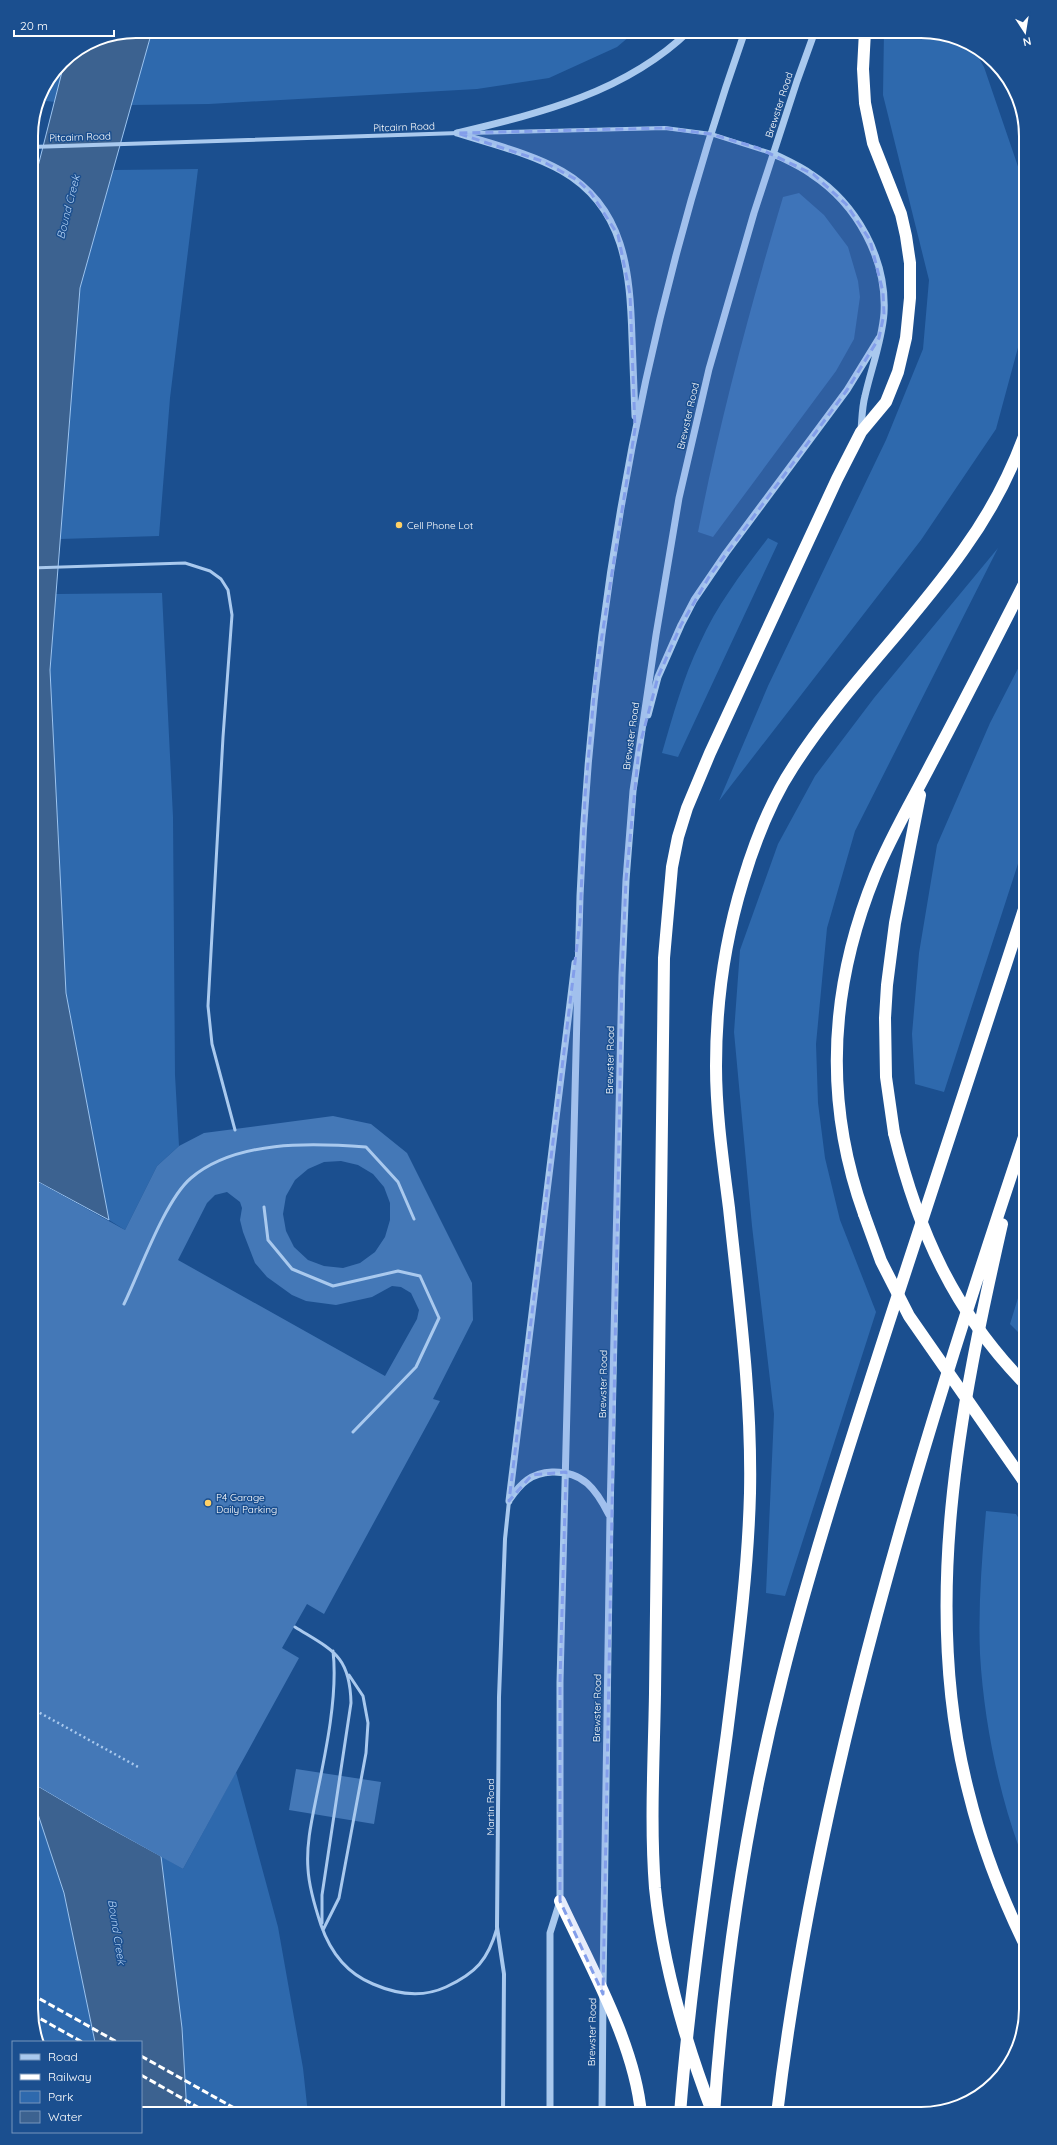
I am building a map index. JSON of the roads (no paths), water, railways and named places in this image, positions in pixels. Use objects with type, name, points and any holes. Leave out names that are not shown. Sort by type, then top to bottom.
[{"type":"highway","points":[[711,2107],[683,2028],[662,1939],[655,1887],[653,1831],[664,958],[672,867],[678,837],[697,781],[834,486],[861,432],[886,402],[898,372],[906,338],[910,298],[910,263],[903,221],[873,143],[866,110],[863,69],[865,38]]},
{"type":"highway","points":[[681,2107],[696,1966],[738,1645],[747,1556],[750,1436],[747,1374],[719,1124],[716,1066],[720,1000],[726,948],[743,880],[763,823],[777,794],[793,767],[829,717],[964,550],[996,499],[1019,447]]},
{"type":"highway","points":[[1019,594],[876,873],[862,910],[847,966],[840,1000],[836,1061],[838,1097],[850,1171],[881,1261],[909,1316],[1019,1475]]},
{"type":"highway","points":[[922,782],[895,923],[887,985],[885,1049],[887,1084],[894,1133],[909,1192],[934,1254],[966,1312],[996,1352],[1019,1377]]},
{"type":"highway","points":[[715,2107],[723,2021],[743,1869],[764,1753],[782,1678],[802,1601],[839,1477],[1019,924]]},
{"type":"highway","points":[[778,2107],[790,2017],[811,1898],[835,1783],[865,1659],[936,1412],[985,1254],[1019,1152]]},
{"type":"highway","points":[[1019,1159],[997,1248],[968,1391],[952,1498],[947,1598],[948,1662],[951,1695],[968,1792],[987,1855],[1019,1932]]},
{"type":"highway","points":[[560,1901],[603,1994],[630,2060],[637,2084],[640,2107]]},
{"type":"street","points":[[457,133],[537,113],[595,93],[650,62],[680,38]]},
{"type":"street","points":[[550,2107],[550,1933],[560,1901],[560,1682],[580,921],[585,796],[596,673],[635,429],[661,310],[711,134],[743,38]]},
{"type":"street","name":"Brewster Road","points":[[602,2107],[610,1516],[623,925],[630,829],[639,748],[662,595],[688,459],[718,335],[774,154],[813,38]]},
{"type":"street","name":"Pitcairn Road","points":[[38,147],[206,140],[665,128],[711,134],[774,154]]},
{"type":"street","points":[[457,133],[520,154],[561,170],[577,180],[602,205],[618,235],[628,271],[632,319],[635,429]]},
{"type":"street","points":[[774,154],[813,174],[846,204],[860,222],[877,259],[883,292],[884,314],[864,398],[861,432]]},
{"type":"street","points":[[639,748],[658,677],[675,637],[694,600],[726,553],[847,390],[879,338]]},
{"type":"street","points":[[509,1501],[580,921]]},
{"type":"street","points":[[509,1501],[520,1486],[532,1476],[543,1473],[566,1472],[588,1485],[600,1496],[610,1516]]},
{"type":"street","name":"Martin Road","points":[[503,2107],[504,1974],[497,1926],[499,1697],[505,1539],[509,1501]]},
{"type":"lane","points":[[38,568],[185,563],[210,571],[221,579],[228,590],[232,601],[208,1006],[212,1044],[235,1130]]},
{"type":"lane","points":[[124,1304],[170,1206],[191,1178],[220,1159],[245,1150],[323,1144],[366,1147],[398,1182],[414,1219]]},
{"type":"lane","points":[[264,1207],[268,1240],[292,1269],[333,1286],[398,1271],[420,1276],[439,1318],[416,1367],[354,1432]]},
{"type":"lane","points":[[294,1627],[333,1651],[342,1661],[348,1674],[363,1696],[368,1723],[366,1752],[339,1898],[323,1930]]},
{"type":"lane","points":[[333,1651],[335,1672],[317,1793],[310,1826],[308,1869],[314,1907],[330,1947],[352,1973],[383,1988],[398,1993],[415,1994],[444,1988],[471,1973],[481,1963],[491,1948],[497,1926]]},
{"type":"lane","points":[[323,1930],[320,1913],[322,1895],[351,1703],[351,1686],[348,1674]]},
{"type":"water","name":"Bound Creek","points":[[150,38],[80,288],[50,670],[66,993],[109,1220],[38,1182],[38,166],[62,71],[76,58],[105,43],[123,39]]},
{"type":"water","name":"Bound Creek","points":[[38,1786],[161,1856],[182,2028],[187,2107],[142,2107],[142,2041],[95,2041],[64,1893],[38,1814]]},
{"type":"railway","points":[[38,1998],[115,2041]]},
{"type":"railway","points":[[39,2018],[80,2041]]},
{"type":"railway","points":[[142,2057],[232,2107]]},
{"type":"railway","points":[[142,2076],[198,2107]]},
{"type":"place","name":"Cell Phone Lot","points":[[399,525]]},
{"type":"place","name":"P4 Garage Daily Parking","points":[[208,1503]]}]
